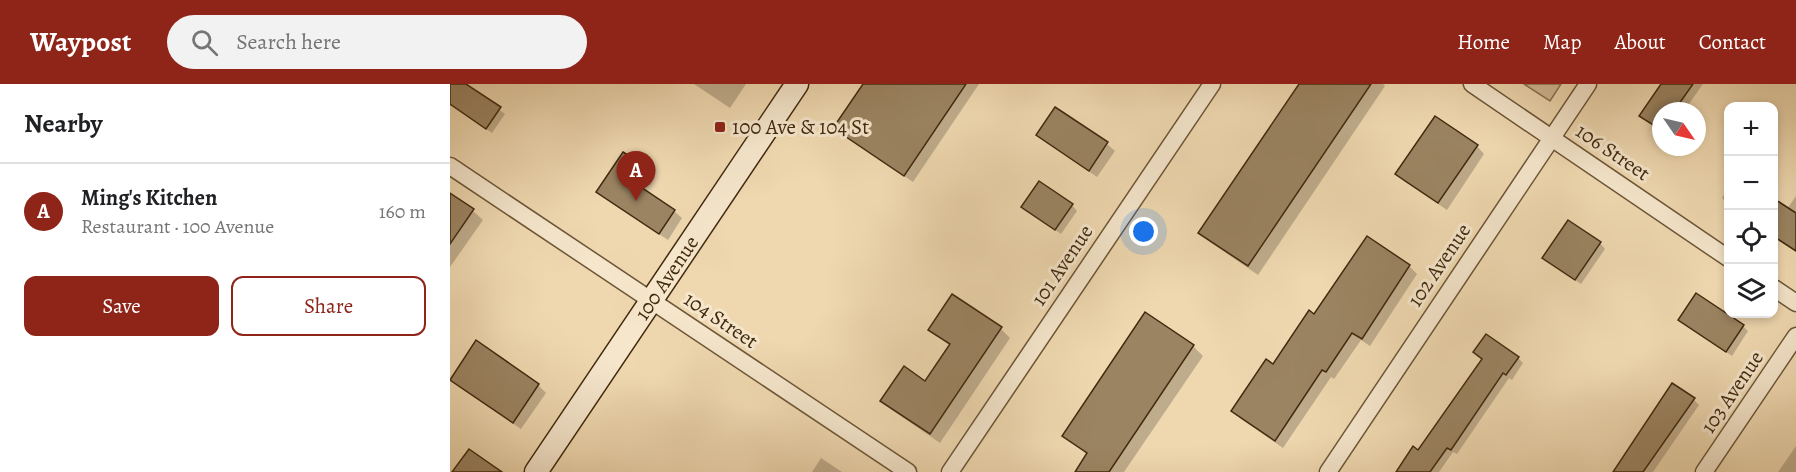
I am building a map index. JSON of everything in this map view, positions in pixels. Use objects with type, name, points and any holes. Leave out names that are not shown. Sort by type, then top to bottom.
[{"type":"main road","name":"100 Avenue","points":[[536,472],[797,84]]},
{"type":"street","name":"101 Avenue","points":[[950,472],[1212,84]]},
{"type":"street","name":"106 Street","points":[[1472,84],[1724,255]]},
{"type":"street","name":"102 Avenue","points":[[1328,472],[1588,84]]},
{"type":"street","name":"104 Street","points":[[450,166],[908,472]]},
{"type":"street","points":[[1778,291],[1796,303]]},
{"type":"street","name":"103 Avenue","points":[[1704,472],[1796,336]]},
{"type":"shaded area","points":[[1524,84],[1561,84],[1550,101]]},
{"type":"building","points":[[450,84],[466,84],[501,107],[486,129],[450,104]]},
{"type":"building","points":[[863,84],[966,84],[904,176],[833,128]]},
{"type":"building","points":[[1299,84],[1371,84],[1248,266],[1198,233]]},
{"type":"building","points":[[1661,84],[1693,84],[1680,102],[1652,102],[1652,124],[1639,116]]},
{"type":"building","points":[[1055,107],[1108,142],[1089,171],[1036,135]]},
{"type":"building","points":[[1435,116],[1478,145],[1438,203],[1395,174]]},
{"type":"building","points":[[623,152],[646,167],[635,183],[675,210],[659,234],[596,192]]},
{"type":"building","points":[[1039,181],[1073,204],[1055,230],[1021,207]]},
{"type":"building","points":[[450,193],[474,209],[450,244]]},
{"type":"building","points":[[1778,201],[1796,213],[1796,251],[1778,239]]},
{"type":"building","points":[[1568,220],[1601,242],[1575,280],[1542,258]]},
{"type":"building","points":[[1367,236],[1410,265],[1362,339],[1352,333],[1326,372],[1322,370],[1275,441],[1231,411],[1266,359],[1273,364],[1309,310],[1314,314]]},
{"type":"building","points":[[1696,293],[1724,312],[1724,318],[1734,318],[1744,325],[1726,352],[1678,320]]},
{"type":"building","points":[[952,294],[1002,327],[930,434],[880,401],[904,366],[925,381],[950,344],[928,330]]},
{"type":"building","points":[[1145,312],[1194,345],[1109,472],[1075,472],[1087,453],[1062,436]]},
{"type":"building","points":[[1486,334],[1519,357],[1506,375],[1503,373],[1451,450],[1447,448],[1430,472],[1396,472],[1413,446],[1418,450],[1482,359],[1473,352]]},
{"type":"building","points":[[476,340],[539,384],[513,423],[450,380]]},
{"type":"building","points":[[1672,383],[1695,398],[1643,472],[1613,472]]},
{"type":"building","points":[[469,449],[502,472],[452,472]]},
{"type":"place","name":"100 Ave & 104 St","points":[[720,127]]},
{"type":"place","name":"Ming's Kitchen","points":[[636,201]]}]
